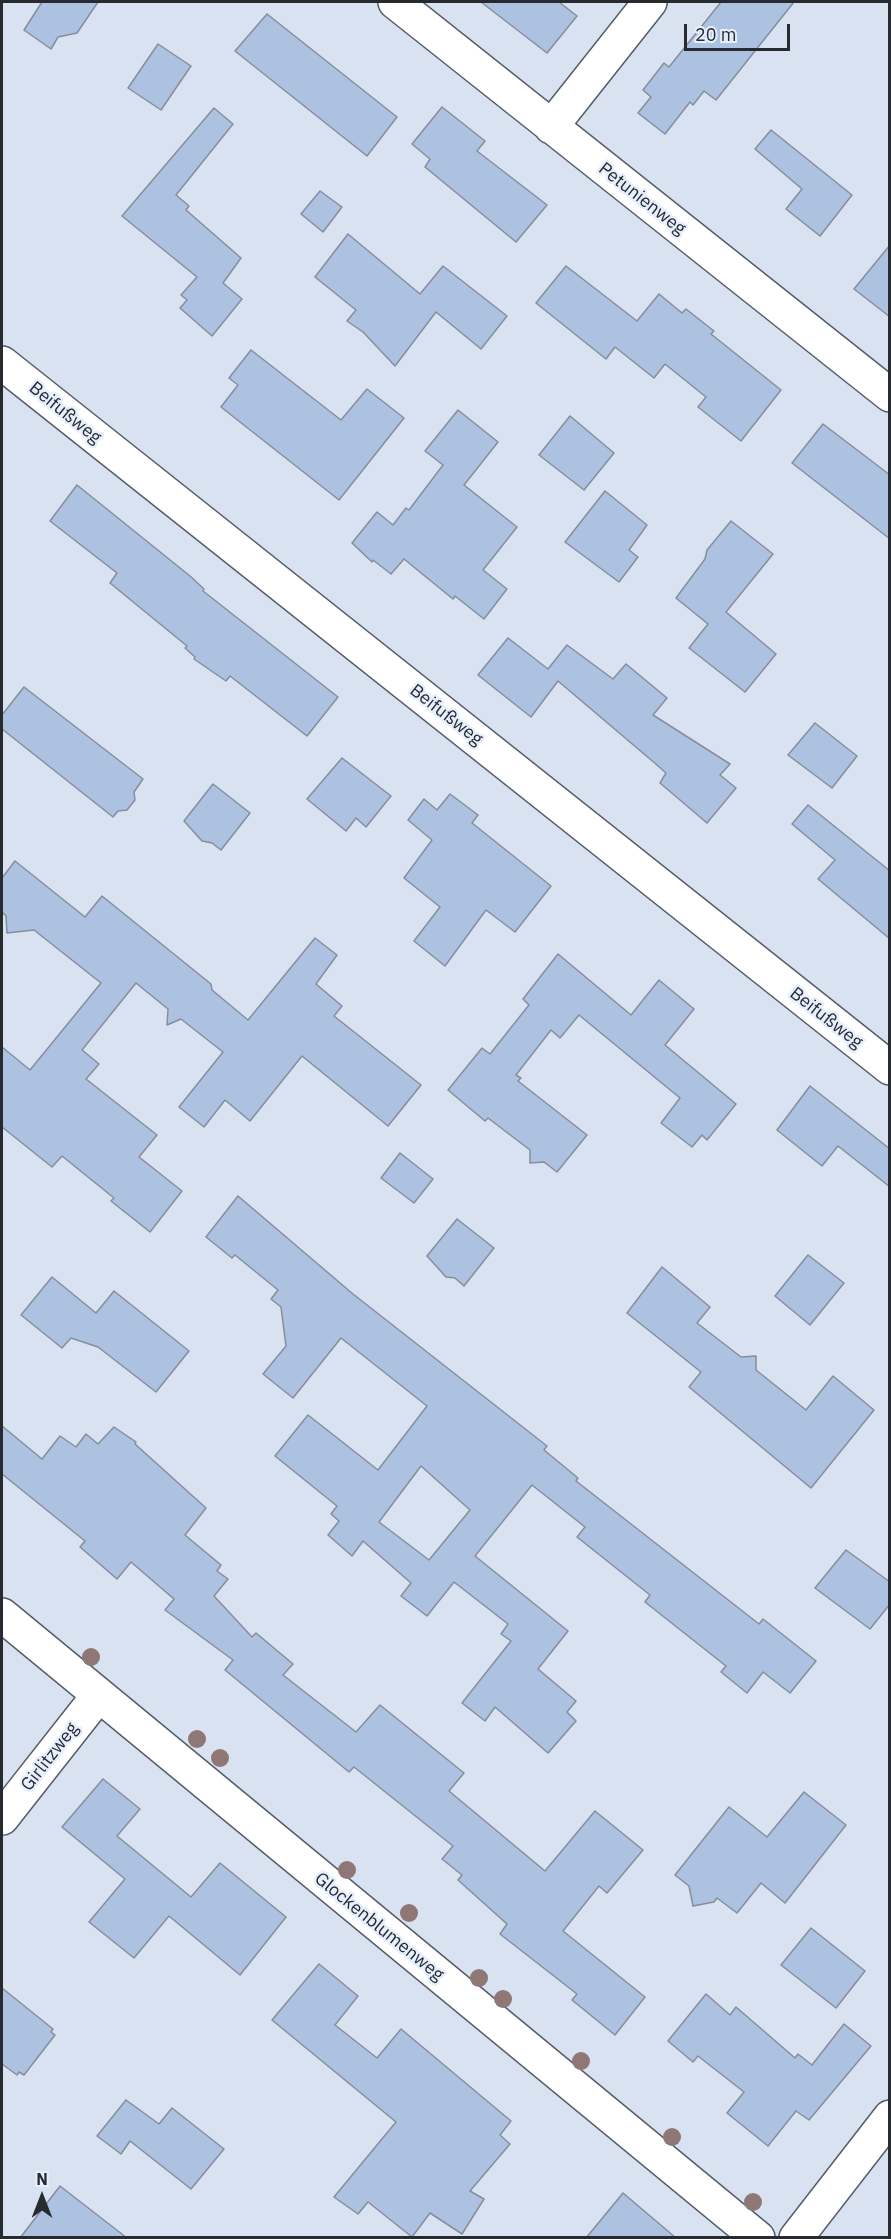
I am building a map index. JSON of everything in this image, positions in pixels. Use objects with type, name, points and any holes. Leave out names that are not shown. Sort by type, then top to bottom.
[{"type":"street","name":"Petunienweg","points":[[395,2],[890,394]]},
{"type":"street","points":[[551,127],[650,2]]},
{"type":"street","name":"Beifußweg","points":[[2,363],[890,1068]]},
{"type":"street","name":"Glockenblumenweg","points":[[2,1615],[758,2238]]},
{"type":"street","name":"Girlitzweg","points":[[2,1818],[98,1696]]},
{"type":"street","points":[[796,2238],[890,2117]]},
{"type":"building","points":[[42,2],[98,2],[77,33],[58,37],[51,49],[24,30]]},
{"type":"building","points":[[481,2],[559,2],[577,16],[547,53]]},
{"type":"building","points":[[721,2],[794,2],[716,100],[704,91],[693,105],[690,102],[665,134],[638,113],[651,97],[643,90],[664,63],[669,67]]},
{"type":"building","points":[[267,14],[397,117],[367,156],[235,51]]},
{"type":"building","points":[[158,44],[191,66],[161,110],[128,88]]},
{"type":"building","points":[[442,107],[485,141],[477,151],[547,205],[516,242],[425,167],[430,159],[412,144]]},
{"type":"building","points":[[214,108],[233,124],[176,195],[189,206],[186,210],[241,258],[223,283],[242,299],[212,336],[180,308],[187,300],[181,295],[197,277],[122,216]]},
{"type":"building","points":[[771,130],[852,195],[820,236],[786,209],[802,189],[755,149]]},
{"type":"building","points":[[320,191],[342,207],[323,232],[301,214]]},
{"type":"building","points":[[348,234],[420,294],[443,266],[507,316],[481,349],[436,312],[395,366],[363,332],[347,321],[356,310],[315,277]]},
{"type":"building","points":[[890,245],[890,317],[854,289]]},
{"type":"building","points":[[566,266],[637,321],[659,294],[682,313],[686,309],[714,331],[711,334],[781,390],[741,441],[698,407],[706,397],[665,364],[654,378],[615,347],[606,359],[536,303]]},
{"type":"building","points":[[251,350],[341,420],[367,389],[404,418],[339,500],[221,407],[238,385],[229,378]]},
{"type":"building","points":[[458,410],[498,442],[464,485],[517,527],[483,570],[507,589],[484,619],[455,596],[453,599],[404,559],[391,574],[373,560],[372,562],[352,543],[377,512],[393,525],[406,508],[409,510],[443,465],[425,451]]},
{"type":"building","points":[[570,416],[614,453],[584,490],[539,455]]},
{"type":"building","points":[[823,424],[890,475],[890,539],[792,463]]},
{"type":"building","points":[[77,485],[190,576],[204,589],[203,591],[338,697],[307,736],[230,676],[226,681],[194,659],[195,657],[185,648],[187,646],[110,583],[117,573],[50,521]]},
{"type":"building","points":[[605,491],[647,525],[629,550],[638,557],[619,582],[565,542]]},
{"type":"building","points":[[731,521],[773,554],[726,612],[776,654],[745,692],[689,648],[708,624],[676,598],[705,559],[707,550]]},
{"type":"building","points":[[508,638],[548,669],[567,645],[613,679],[626,664],[667,698],[653,715],[730,764],[720,775],[736,788],[707,823],[660,783],[666,773],[558,681],[531,717],[478,675]]},
{"type":"building","points":[[24,687],[143,779],[134,792],[135,800],[127,810],[118,811],[113,817],[2,729],[2,715]]},
{"type":"building","points":[[815,723],[857,756],[832,788],[788,755]]},
{"type":"building","points":[[342,758],[391,796],[366,827],[356,818],[346,831],[307,799]]},
{"type":"building","points":[[213,784],[250,813],[221,850],[212,843],[202,841],[184,821]]},
{"type":"building","points":[[450,794],[478,815],[472,823],[551,886],[515,932],[486,910],[445,966],[414,941],[440,907],[404,878],[432,840],[408,820],[424,799],[437,810]]},
{"type":"building","points":[[808,805],[890,871],[890,939],[818,879],[835,860],[792,824]]},
{"type":"building","points":[[15,861],[85,917],[102,896],[211,984],[212,990],[248,1020],[315,938],[337,955],[316,984],[342,1006],[334,1016],[421,1085],[388,1126],[302,1056],[250,1121],[225,1100],[204,1127],[179,1107],[223,1052],[181,1019],[167,1025],[168,1009],[136,983],[82,1050],[99,1064],[86,1079],[157,1135],[139,1157],[182,1191],[150,1232],[111,1201],[114,1198],[62,1156],[52,1167],[2,1127],[2,1047],[30,1070],[101,983],[34,930],[7,933],[6,916],[2,912],[2,878]]},
{"type":"building","points":[[558,954],[631,1015],[659,980],[694,1009],[665,1045],[736,1104],[707,1140],[702,1135],[692,1147],[661,1123],[680,1098],[579,1015],[560,1038],[551,1030],[516,1075],[521,1078],[518,1081],[587,1135],[557,1172],[544,1162],[530,1163],[530,1150],[488,1118],[485,1121],[448,1090],[482,1048],[490,1054],[529,1005],[523,999]]},
{"type":"building","points":[[810,1086],[890,1149],[890,1187],[838,1146],[822,1166],[777,1130]]},
{"type":"building","points":[[400,1153],[433,1179],[414,1203],[381,1178]]},
{"type":"building","points":[[238,1196],[353,1294],[547,1446],[544,1450],[578,1478],[576,1481],[759,1624],[763,1619],[816,1661],[790,1693],[763,1672],[747,1693],[721,1672],[726,1666],[645,1602],[650,1595],[577,1537],[585,1527],[532,1485],[475,1556],[568,1631],[538,1669],[576,1701],[567,1712],[576,1721],[548,1753],[495,1707],[485,1721],[462,1703],[511,1641],[501,1634],[508,1624],[454,1582],[427,1616],[401,1596],[411,1583],[363,1541],[352,1556],[328,1535],[339,1521],[331,1514],[337,1506],[275,1456],[308,1415],[378,1470],[427,1406],[341,1338],[293,1398],[263,1374],[286,1346],[281,1307],[271,1299],[278,1290],[235,1255],[232,1258],[206,1237]],"holes":[[[421,1466],[470,1510],[429,1560],[379,1522]]]},
{"type":"building","points":[[457,1219],[494,1248],[464,1286],[455,1278],[446,1277],[427,1256]]},
{"type":"building","points":[[808,1255],[844,1283],[810,1325],[775,1296]]},
{"type":"building","points":[[662,1267],[710,1307],[697,1323],[741,1357],[756,1356],[756,1370],[806,1410],[833,1376],[874,1410],[811,1488],[689,1387],[701,1372],[627,1313]]},
{"type":"building","points":[[52,1277],[96,1313],[114,1291],[189,1351],[156,1392],[98,1347],[71,1338],[62,1348],[21,1315]]},
{"type":"building","points":[[2,1426],[42,1459],[60,1436],[76,1447],[86,1434],[98,1444],[114,1427],[136,1442],[135,1444],[206,1508],[185,1535],[221,1565],[217,1571],[228,1579],[214,1596],[252,1637],[256,1633],[293,1664],[283,1675],[356,1732],[380,1705],[464,1773],[449,1791],[545,1871],[595,1811],[643,1850],[607,1893],[599,1886],[563,1931],[645,1997],[615,2035],[572,2000],[577,1994],[500,1934],[507,1924],[458,1880],[462,1875],[442,1859],[453,1846],[354,1767],[349,1772],[225,1670],[233,1660],[165,1610],[174,1599],[131,1562],[117,1579],[80,1547],[85,1541],[2,1474]]},
{"type":"building","points":[[846,1550],[890,1582],[890,1604],[870,1629],[815,1588]]},
{"type":"building","points":[[103,1779],[140,1809],[117,1836],[191,1897],[220,1863],[286,1917],[240,1975],[169,1916],[134,1958],[89,1922],[125,1879],[62,1827]]},
{"type":"building","points":[[804,1792],[846,1825],[785,1903],[761,1883],[737,1913],[717,1898],[714,1902],[693,1906],[689,1886],[675,1875],[729,1807],[767,1837]]},
{"type":"building","points":[[811,1928],[865,1971],[836,2008],[781,1965]]},
{"type":"building","points":[[319,1964],[358,1996],[335,2025],[377,2058],[401,2029],[511,2121],[500,2135],[510,2144],[470,2191],[484,2199],[462,2234],[430,2213],[412,2237],[368,2202],[358,2214],[334,2197],[396,2122],[272,2020]]},
{"type":"building","points":[[2,1988],[53,2029],[51,2032],[55,2035],[24,2075],[19,2072],[17,2075],[2,2064]]},
{"type":"building","points":[[706,1994],[730,2015],[736,2007],[795,2058],[798,2054],[812,2065],[844,2024],[871,2046],[809,2120],[796,2111],[768,2146],[727,2113],[744,2092],[698,2056],[693,2062],[668,2041]]},
{"type":"building","points":[[126,2100],[159,2124],[172,2108],[224,2149],[191,2189],[130,2141],[121,2154],[97,2136]]},
{"type":"building","points":[[60,2186],[127,2238],[20,2238]]},
{"type":"building","points":[[623,2193],[676,2238],[586,2238]]}]
